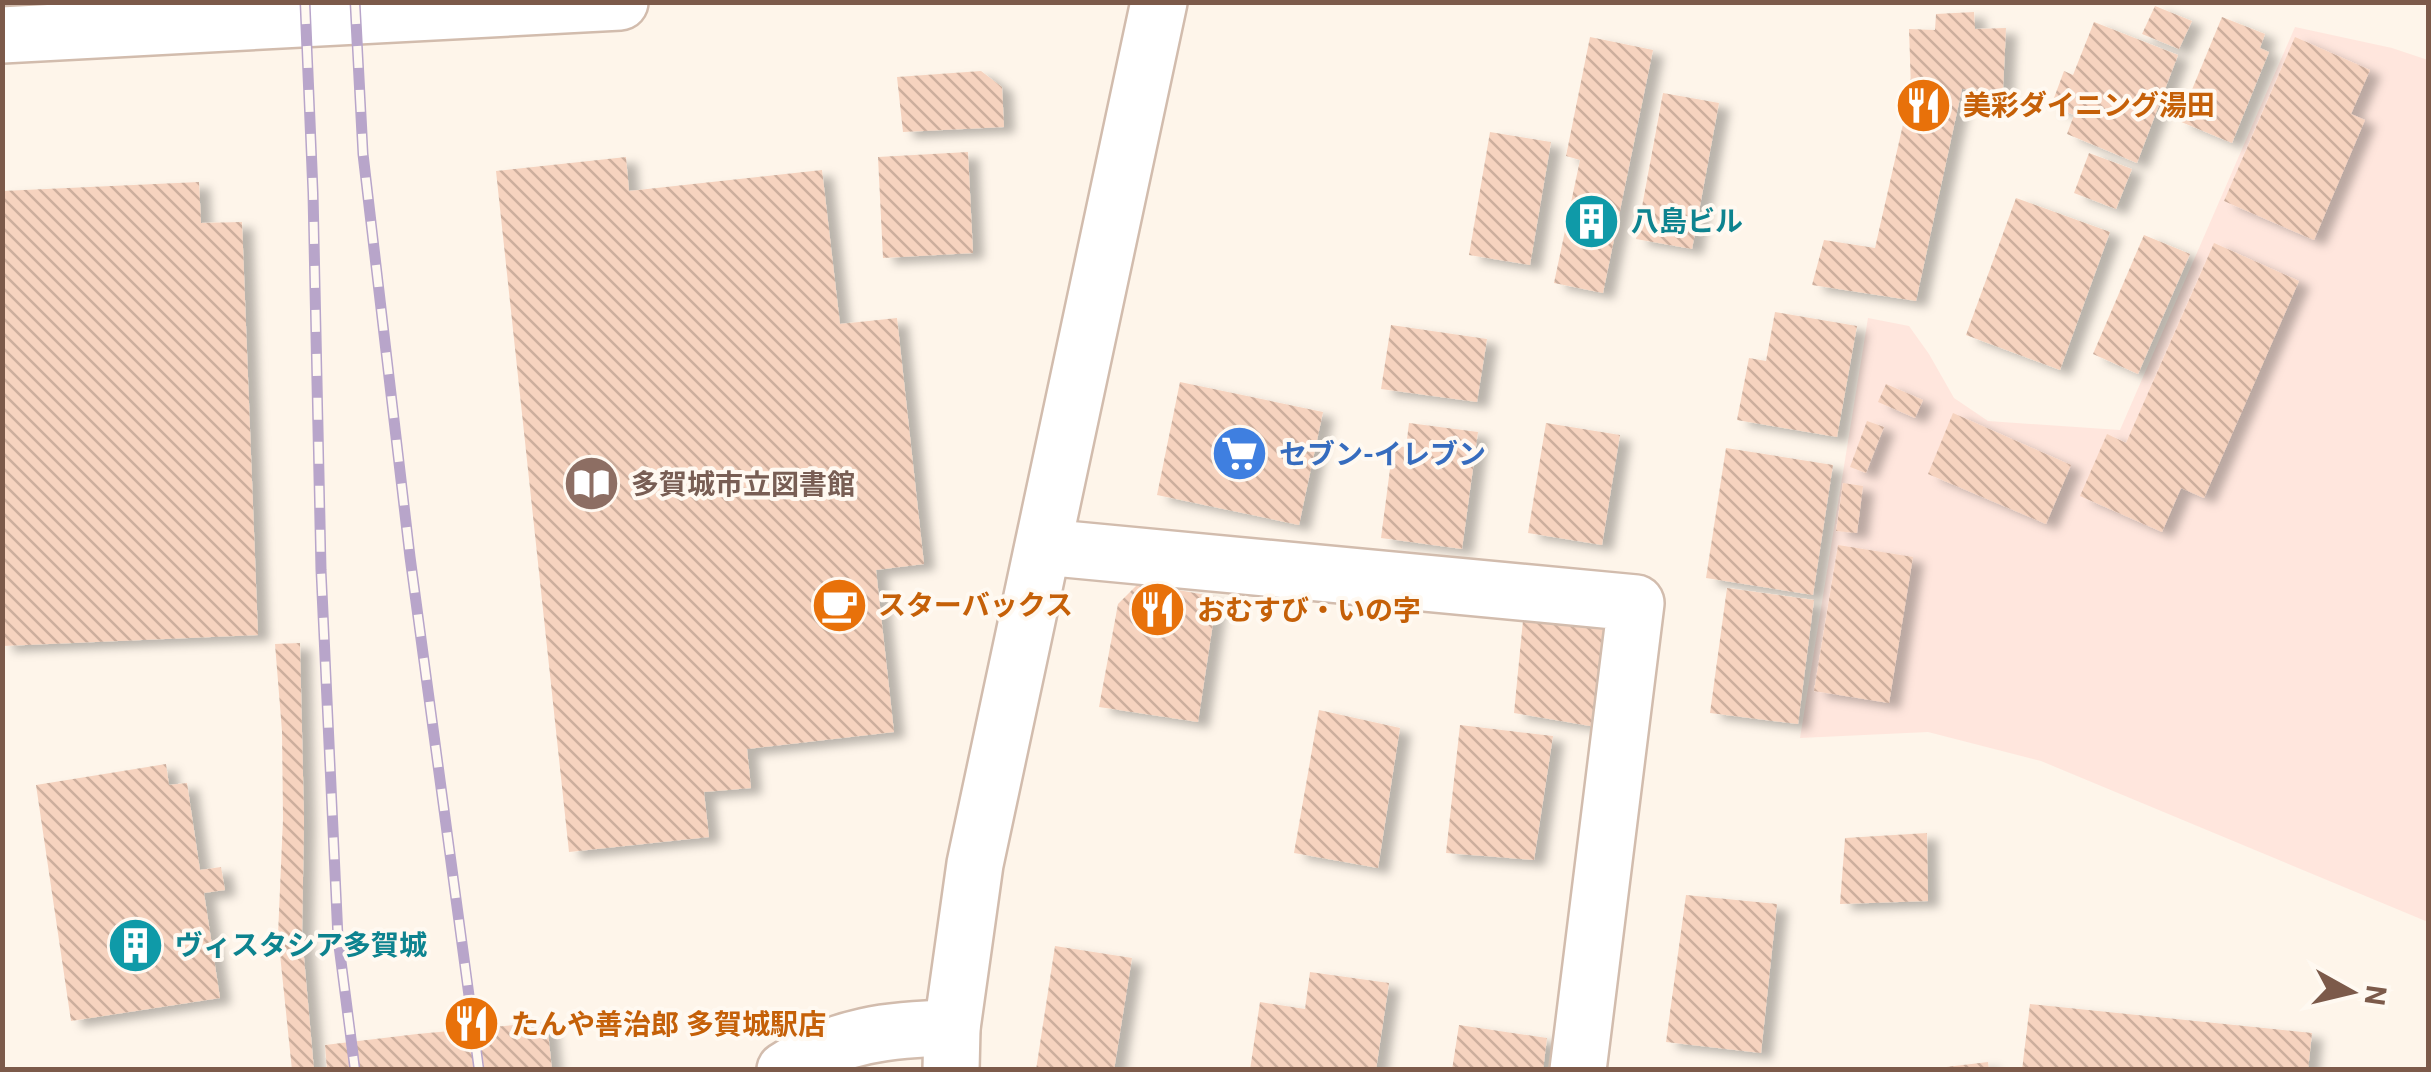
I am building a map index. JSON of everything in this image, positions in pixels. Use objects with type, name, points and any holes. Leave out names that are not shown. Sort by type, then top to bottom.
[{"type":"street","points":[[2,35],[245,12],[620,2]]},
{"type":"street","points":[[785,1070],[840,1041],[900,1028],[952,1049],[976,864],[1159,2]]},
{"type":"street","points":[[1044,547],[1636,603],[1578,1070]]},
{"type":"shaded area","points":[[2295,27],[2428,60],[2428,922],[2041,761],[1928,732],[1800,738],[1868,318],[1909,326],[1954,398],[1988,421],[2120,430]]},
{"type":"building","points":[[2155,6],[2192,21],[2179,49],[2142,34]]},
{"type":"building","points":[[1974,12],[1975,29],[2006,28],[2003,90],[1962,89],[1916,301],[1812,285],[1824,240],[1875,248],[1911,89],[1909,29],[1935,30],[1936,14]]},
{"type":"building","points":[[2222,17],[2265,34],[2260,48],[2269,52],[2232,143],[2179,121]]},
{"type":"building","points":[[2094,22],[2178,55],[2137,163],[2067,134],[2074,115],[2051,106],[2064,71],[2073,75]]},
{"type":"building","name":"八島ビル","points":[[1590,37],[1653,50],[1603,293],[1554,283],[1580,160],[1566,156]]},
{"type":"building","points":[[2295,37],[2370,70],[2351,114],[2365,120],[2314,240],[2224,201]]},
{"type":"building","points":[[981,71],[1002,87],[1004,127],[903,132],[897,77]]},
{"type":"building","points":[[1663,93],[1719,103],[1692,249],[1636,239]]},
{"type":"building","points":[[1490,132],[1551,142],[1530,265],[1469,255]]},
{"type":"building","points":[[968,152],[973,253],[883,258],[878,157]]},
{"type":"building","points":[[2089,153],[2132,169],[2116,209],[2074,193]]},
{"type":"building","points":[[626,157],[629,191],[822,170],[840,324],[897,318],[924,564],[876,570],[894,732],[747,749],[751,788],[704,792],[709,837],[569,852],[496,171]]},
{"type":"building","points":[[199,182],[201,223],[242,222],[258,635],[2,646],[2,191]]},
{"type":"building","points":[[2016,198],[2110,232],[2060,370],[1966,335]]},
{"type":"building","points":[[2144,235],[2190,254],[2138,374],[2093,354]]},
{"type":"building","points":[[2214,243],[2299,281],[2204,498],[2181,488],[2162,532],[2080,496],[2107,434],[2126,443]]},
{"type":"building","points":[[1775,312],[1857,326],[1837,437],[1737,420],[1749,358],[1766,361]]},
{"type":"building","points":[[1391,325],[1487,339],[1477,402],[1381,389]]},
{"type":"building","points":[[1180,382],[1323,412],[1299,525],[1157,495]]},
{"type":"building","points":[[1886,384],[1923,400],[1915,418],[1878,402]]},
{"type":"building","points":[[1953,413],[2071,465],[2046,524],[1928,474]]},
{"type":"building","points":[[1867,421],[1884,427],[1866,473],[1850,467]]},
{"type":"building","points":[[1409,423],[1478,432],[1462,549],[1381,538],[1393,446],[1406,447]]},
{"type":"building","points":[[1546,423],[1620,435],[1602,545],[1528,533]]},
{"type":"building","points":[[1726,448],[1833,465],[1813,595],[1706,578]]},
{"type":"building","points":[[1843,483],[1863,486],[1857,533],[1836,531]]},
{"type":"building","points":[[1838,545],[1913,557],[1889,703],[1814,691]]},
{"type":"building","points":[[1139,583],[1217,597],[1198,722],[1099,707],[1118,604]]},
{"type":"building","points":[[1727,588],[1814,600],[1798,724],[1710,713]]},
{"type":"building","points":[[1524,610],[1605,623],[1596,727],[1514,713]]},
{"type":"building","points":[[300,643],[302,935],[314,1070],[292,1070],[278,935],[283,819],[282,731],[275,644]]},
{"type":"building","points":[[1319,710],[1400,728],[1378,868],[1294,853]]},
{"type":"building","points":[[1460,725],[1553,736],[1534,860],[1446,853]]},
{"type":"building","name":"ヴィスタシア多賀城","points":[[166,764],[169,785],[187,783],[200,870],[221,867],[225,890],[204,893],[220,998],[71,1021],[36,785]]},
{"type":"building","points":[[1927,833],[1928,901],[1840,904],[1845,838]]},
{"type":"building","points":[[1686,895],[1777,904],[1761,1053],[1666,1042]]},
{"type":"building","points":[[1055,946],[1132,958],[1114,1070],[1036,1070]]},
{"type":"building","points":[[1310,972],[1389,983],[1376,1070],[1250,1070],[1260,1002],[1305,1009]]},
{"type":"building","points":[[2030,1004],[2312,1033],[2308,1070],[2022,1070]]},
{"type":"building","points":[[547,1022],[552,1070],[327,1070],[325,1045]]},
{"type":"building","points":[[1459,1025],[1547,1038],[1543,1070],[1452,1070]]},
{"type":"building","points":[[1988,1062],[1989,1070],[1946,1067]]},
{"type":"railway","points":[[305,2],[321,570],[338,938],[355,1070]]},
{"type":"railway","points":[[355,2],[363,154],[410,557],[479,1070]]},
{"type":"place","name":"美彩ダイニング湯田","points":[[1924,105]]},
{"type":"place","name":"八島ビル","points":[[1592,221]]},
{"type":"place","name":"セブン-イレブン","points":[[1240,454]]},
{"type":"place","name":"多賀城市立図書館","points":[[592,484]]},
{"type":"place","name":"スターバックス","points":[[839,605]]},
{"type":"place","name":"おむすび・いの字","points":[[1158,610]]},
{"type":"place","name":"ヴィスタシア多賀城","points":[[136,945]]},
{"type":"place","name":"たんや善治郎 多賀城駅店","points":[[472,1024]]}]
